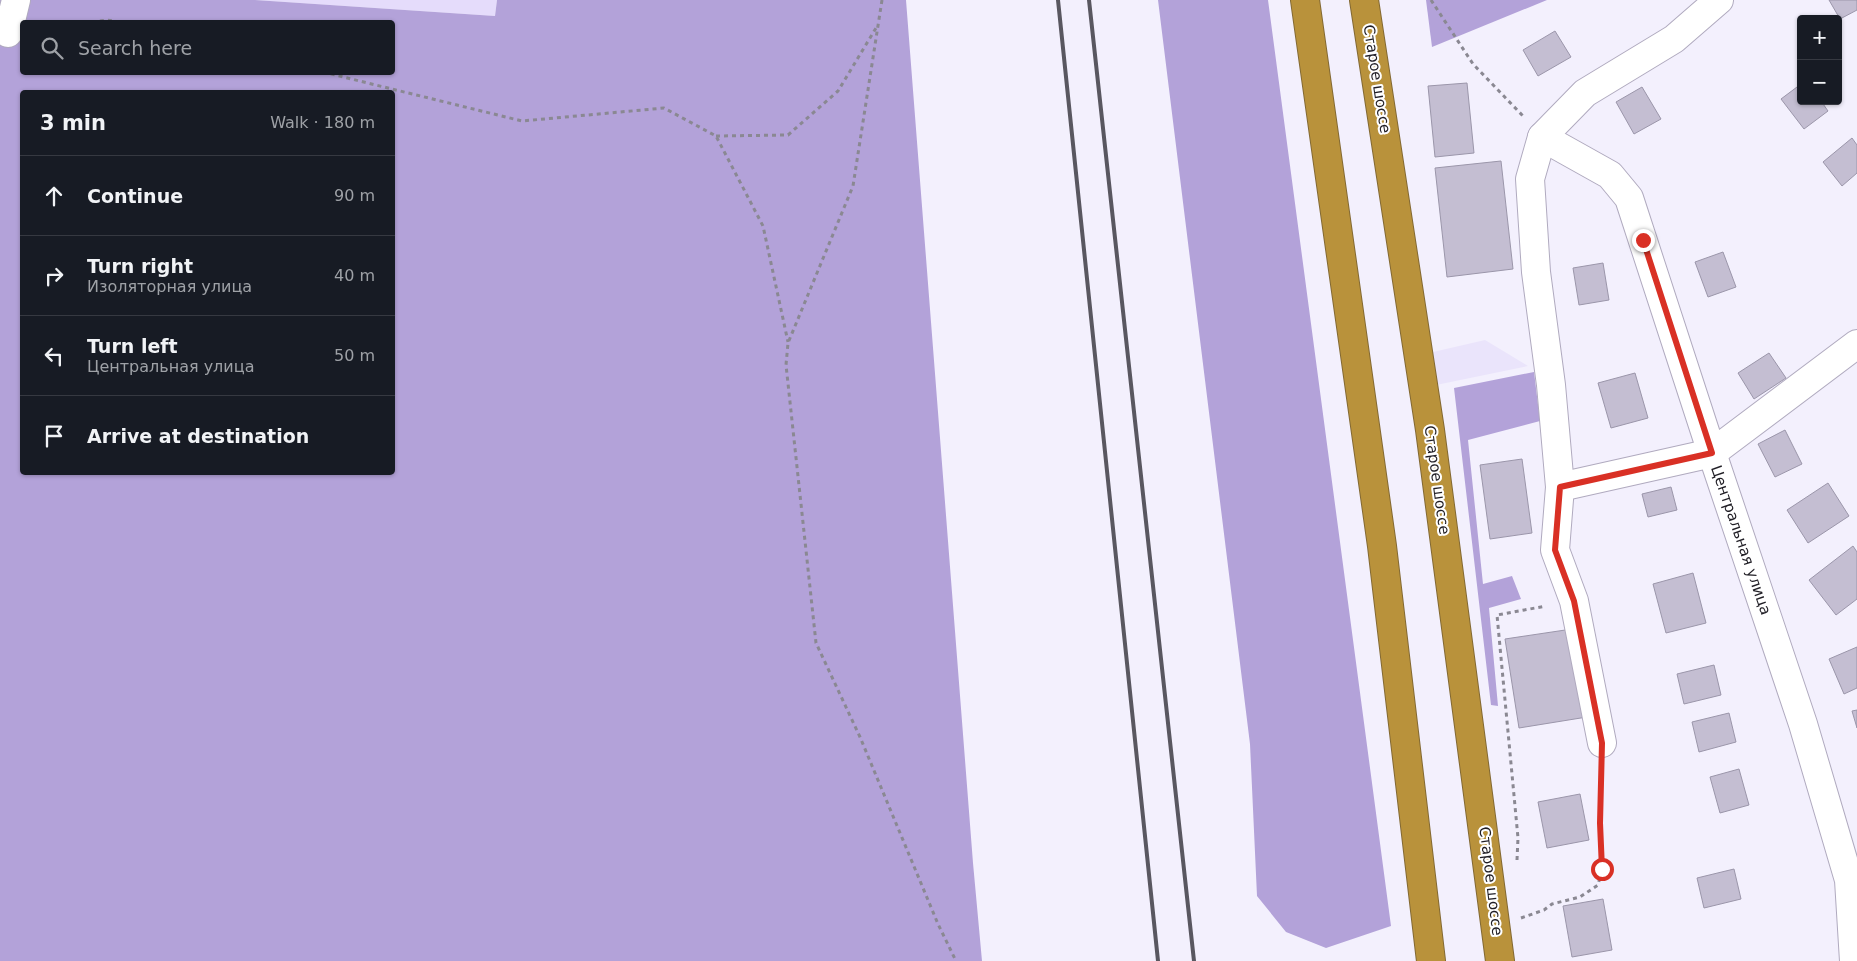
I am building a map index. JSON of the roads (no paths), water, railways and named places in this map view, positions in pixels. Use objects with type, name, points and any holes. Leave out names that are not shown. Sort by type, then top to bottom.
[{"type":"highway","points":[[1305,0],[1382,546],[1431,961]]},
{"type":"highway","name":"Старое шоссе","points":[[1364,0],[1430,430],[1500,961]]},
{"type":"street","points":[[8,33],[16,0]]},
{"type":"street","points":[[1602,743],[1574,601],[1555,550],[1560,487],[1551,384],[1536,272],[1530,179],[1542,137],[1585,93],[1674,39],[1719,0]]},
{"type":"street","name":"Центральная улица","points":[[1542,137],[1610,175],[1629,198],[1803,724],[1849,880],[1854,961]]},
{"type":"street","points":[[1560,487],[1712,453],[1857,344]]},
{"type":"railway","points":[[1058,0],[1158,961]]},
{"type":"railway","points":[[1089,0],[1194,961]]}]
